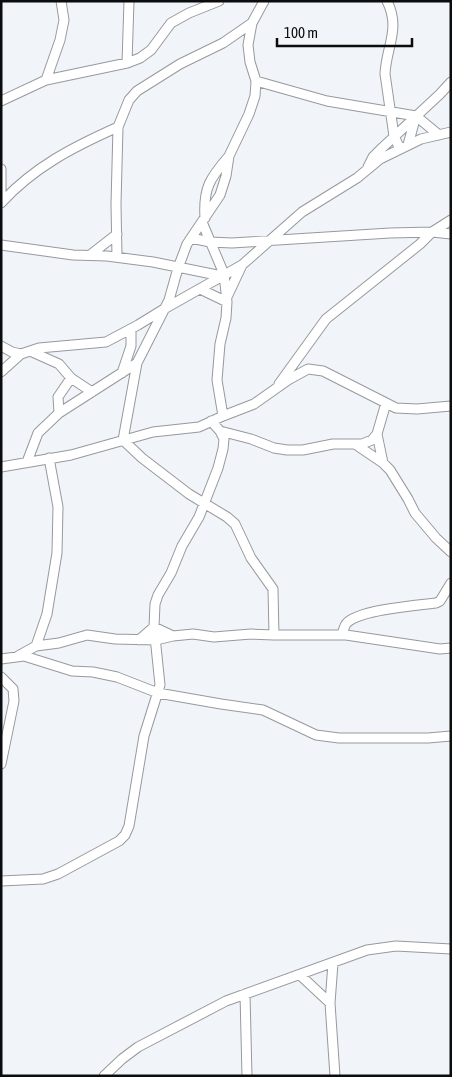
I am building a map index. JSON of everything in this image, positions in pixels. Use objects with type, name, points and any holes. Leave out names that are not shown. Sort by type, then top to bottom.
[{"type":"street","points":[[46,80],[64,20],[60,1]]},
{"type":"street","points":[[127,63],[129,1]]},
{"type":"street","points":[[1,102],[46,80],[127,63],[140,58],[151,50],[171,23],[189,13],[219,1]]},
{"type":"street","points":[[223,416],[217,380],[227,300],[223,275],[215,250],[210,242],[204,220],[204,200],[207,187],[229,156],[249,114],[255,96],[256,81],[250,62],[248,45],[252,23],[264,1]]},
{"type":"street","points":[[387,1],[391,9],[394,30],[385,74],[394,136],[404,147]]},
{"type":"street","points":[[118,257],[116,204],[118,127],[128,100],[137,90],[180,64],[223,43],[252,23]]},
{"type":"street","points":[[256,81],[327,101],[416,117],[447,134]]},
{"type":"street","points":[[367,170],[373,157],[451,82]]},
{"type":"street","points":[[404,147],[416,117]]},
{"type":"street","points":[[1,204],[17,186],[52,160],[79,144],[118,127]]},
{"type":"street","points":[[1,372],[25,353],[39,348],[106,342],[135,327],[242,265],[302,212],[357,178],[380,159],[420,139],[447,134]]},
{"type":"street","points":[[123,440],[137,363],[169,300],[178,268],[191,238],[220,195],[226,176],[229,156]]},
{"type":"street","points":[[1,169],[1,195]]},
{"type":"street","points":[[275,390],[326,319],[386,272],[432,232],[451,220]]},
{"type":"street","points":[[191,238],[210,242],[269,241],[390,233],[432,232],[451,234]]},
{"type":"street","points":[[90,255],[117,234]]},
{"type":"street","points":[[1,245],[73,255],[118,257],[223,275]]},
{"type":"street","points":[[227,300],[242,265]]},
{"type":"street","points":[[200,289],[227,300]]},
{"type":"street","points":[[135,327],[150,336]]},
{"type":"street","points":[[122,373],[135,327]]},
{"type":"street","points":[[1,346],[12,352],[25,353],[59,364],[71,378],[92,392]]},
{"type":"street","points":[[59,364],[60,347]]},
{"type":"street","points":[[28,462],[38,433],[59,414],[137,363]]},
{"type":"street","points":[[1,467],[71,455],[153,432],[200,427],[254,404],[308,369],[323,371],[396,408],[417,409],[451,406]]},
{"type":"street","points":[[59,414],[58,397],[71,378]]},
{"type":"street","points":[[220,431],[251,439],[274,448],[287,450],[303,450],[333,444],[362,444],[372,440],[377,434],[386,403]]},
{"type":"street","points":[[1,882],[43,879],[58,874],[119,841],[125,835],[146,725],[160,685],[154,627],[155,604],[182,546],[199,517],[223,449],[224,439],[211,421]]},
{"type":"street","points":[[377,434],[383,463]]},
{"type":"street","points":[[123,440],[162,474],[235,524],[251,558],[273,589],[274,635]]},
{"type":"street","points":[[355,444],[390,470],[415,513],[436,538],[451,552]]},
{"type":"street","points":[[33,652],[47,614],[57,553],[58,507],[50,458]]},
{"type":"street","points":[[342,635],[346,623],[356,617],[395,606],[436,603],[440,601],[451,583]]},
{"type":"street","points":[[154,627],[174,636]]},
{"type":"street","points":[[139,640],[154,627]]},
{"type":"street","points":[[1,666],[9,658],[86,635],[156,640],[192,634],[214,636],[251,634],[342,635],[440,649],[451,648]]},
{"type":"street","points":[[33,652],[72,671],[94,672],[116,677],[158,693],[263,710],[292,722],[310,733],[339,738],[428,738],[451,736]]},
{"type":"street","points":[[1,677],[13,689],[14,701],[1,764]]},
{"type":"street","points":[[104,1076],[138,1047],[226,1001],[245,994],[367,950],[396,946],[451,949]]},
{"type":"street","points":[[333,963],[330,1003],[335,1076]]},
{"type":"street","points":[[300,975],[330,1003]]},
{"type":"street","points":[[245,994],[247,1076]]}]
